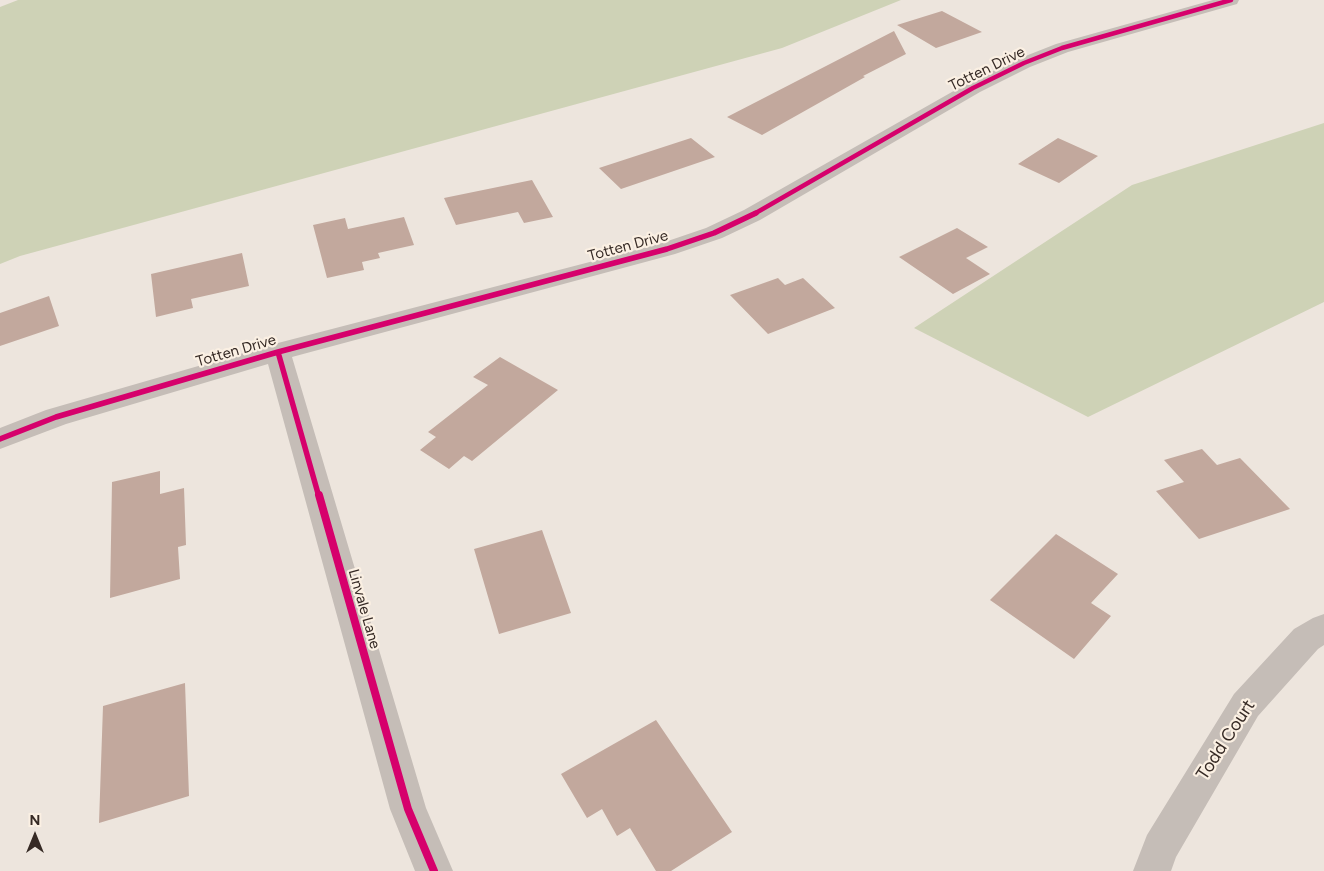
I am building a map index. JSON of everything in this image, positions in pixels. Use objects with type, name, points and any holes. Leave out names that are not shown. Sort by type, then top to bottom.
[{"type":"street","name":"Totten Drive","points":[[0,439],[56,417],[278,352],[668,249],[714,232],[752,215],[973,88],[1024,63],[1062,48],[1231,0]]},
{"type":"street","name":"Linvale Lane","points":[[278,352],[408,809],[434,871]]},
{"type":"street","name":"Todd Court","points":[[1152,871],[1160,848],[1246,705],[1306,639],[1324,628]]},
{"type":"green space","points":[[18,0],[901,0],[782,48],[20,256],[0,264],[0,7]]},
{"type":"green space","points":[[1324,123],[1324,302],[1088,417],[914,328],[1132,185]]},
{"type":"building","points":[[942,11],[982,32],[936,48],[897,25]]},
{"type":"building","points":[[894,31],[906,54],[863,76],[865,77],[762,135],[727,117]]},
{"type":"building","points":[[691,138],[715,157],[621,189],[599,168]]},
{"type":"building","points":[[1058,138],[1098,156],[1059,183],[1018,164]]},
{"type":"building","points":[[532,180],[553,217],[524,223],[518,212],[456,225],[444,198]]},
{"type":"building","points":[[404,217],[414,245],[378,253],[380,258],[362,262],[364,270],[327,278],[313,225],[345,218],[348,229]]},
{"type":"building","points":[[957,228],[988,247],[966,258],[990,274],[953,294],[899,257]]},
{"type":"building","points":[[242,253],[249,286],[191,299],[193,308],[156,317],[151,274]]},
{"type":"building","points":[[778,278],[785,285],[803,278],[835,308],[768,334],[730,295]]},
{"type":"building","points":[[49,296],[59,326],[0,346],[0,313]]},
{"type":"building","points":[[500,357],[558,390],[472,461],[464,456],[449,469],[420,450],[436,437],[428,432],[488,385],[473,377]]},
{"type":"building","points":[[1202,449],[1217,465],[1240,458],[1290,509],[1199,539],[1156,491],[1184,482],[1164,460]]},
{"type":"building","points":[[160,471],[160,494],[184,488],[186,545],[178,547],[180,579],[110,598],[112,482]]},
{"type":"building","points":[[542,530],[571,613],[499,634],[474,549]]},
{"type":"building","points":[[1056,534],[1118,574],[1091,603],[1111,616],[1074,659],[990,600]]},
{"type":"building","points":[[185,683],[189,796],[99,823],[103,706]]},
{"type":"building","points":[[656,720],[732,832],[671,871],[656,871],[630,828],[617,836],[602,809],[587,818],[561,774]]},
{"type":"cycle path","points":[[0,439],[56,417],[278,352],[667,249],[714,233],[752,215],[973,88],[1024,63],[1062,48],[1231,0]]},
{"type":"cycle path","points":[[278,352],[408,809],[434,871]]}]
